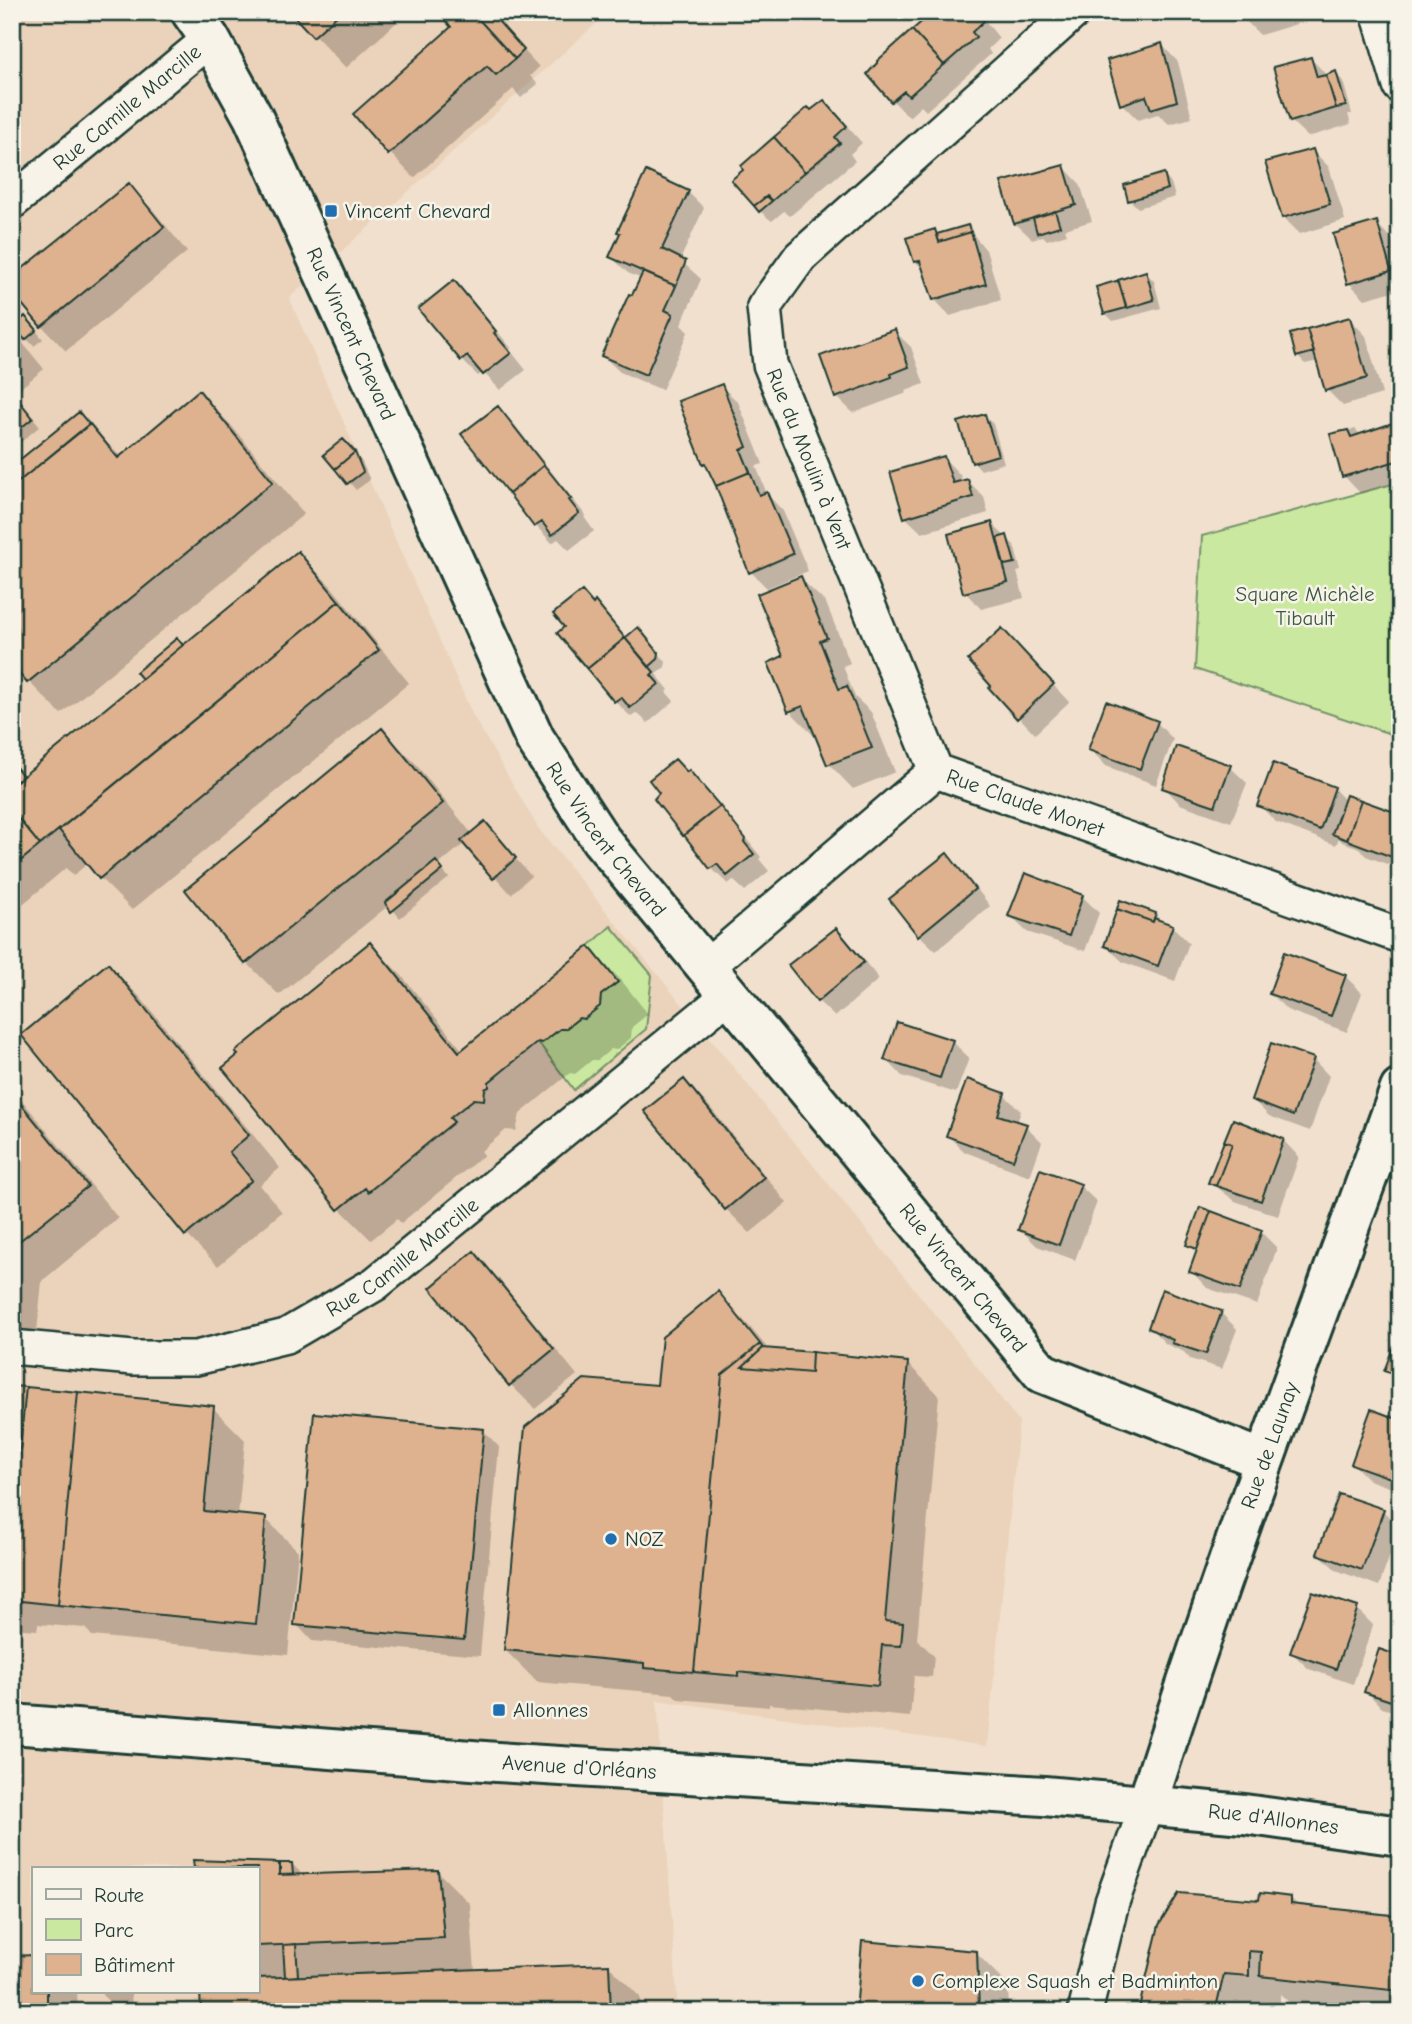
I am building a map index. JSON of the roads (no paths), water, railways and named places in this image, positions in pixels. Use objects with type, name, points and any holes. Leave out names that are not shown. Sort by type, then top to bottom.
[{"type":"street","name":"Rue du Moulin à Vent","points":[[936,771],[770,364],[764,307],[800,257],[1074,12]]},
{"type":"street","points":[[1378,12],[1400,86]]},
{"type":"street","name":"Rue Camille Marcille","points":[[12,202],[201,26]]},
{"type":"street","name":"Rue Vincent Chevard","points":[[201,26],[253,117],[535,739],[601,840],[1042,1373],[1264,1460]]},
{"type":"street","name":"Rue Claude Monet","points":[[717,981],[936,771],[1400,936]]},
{"type":"street","name":"Rue Camille Marcille","points":[[12,1348],[133,1358],[196,1357],[286,1336],[375,1284],[717,981]]},
{"type":"street","name":"Rue de Launay","points":[[1147,1805],[1264,1460],[1400,1089]]},
{"type":"street","name":"Avenue d'Orléans","points":[[12,1724],[497,1762],[1044,1796],[1147,1805]]},
{"type":"street","points":[[1085,2012],[1112,1902],[1147,1805]]},
{"type":"street","name":"Rue d'Allonnes","points":[[1147,1805],[1244,1814],[1400,1836]]},
{"type":"place","name":"Vincent Chevard","points":[[331,211]]},
{"type":"place","name":"NOZ","points":[[611,1539]]},
{"type":"place","name":"Allonnes","points":[[499,1710]]},
{"type":"place","name":"Complexe Squash et Badminton","points":[[918,1981]]},
{"type":"park label","name":"Square Michèle Tibault","points":[[1305,606]]}]
